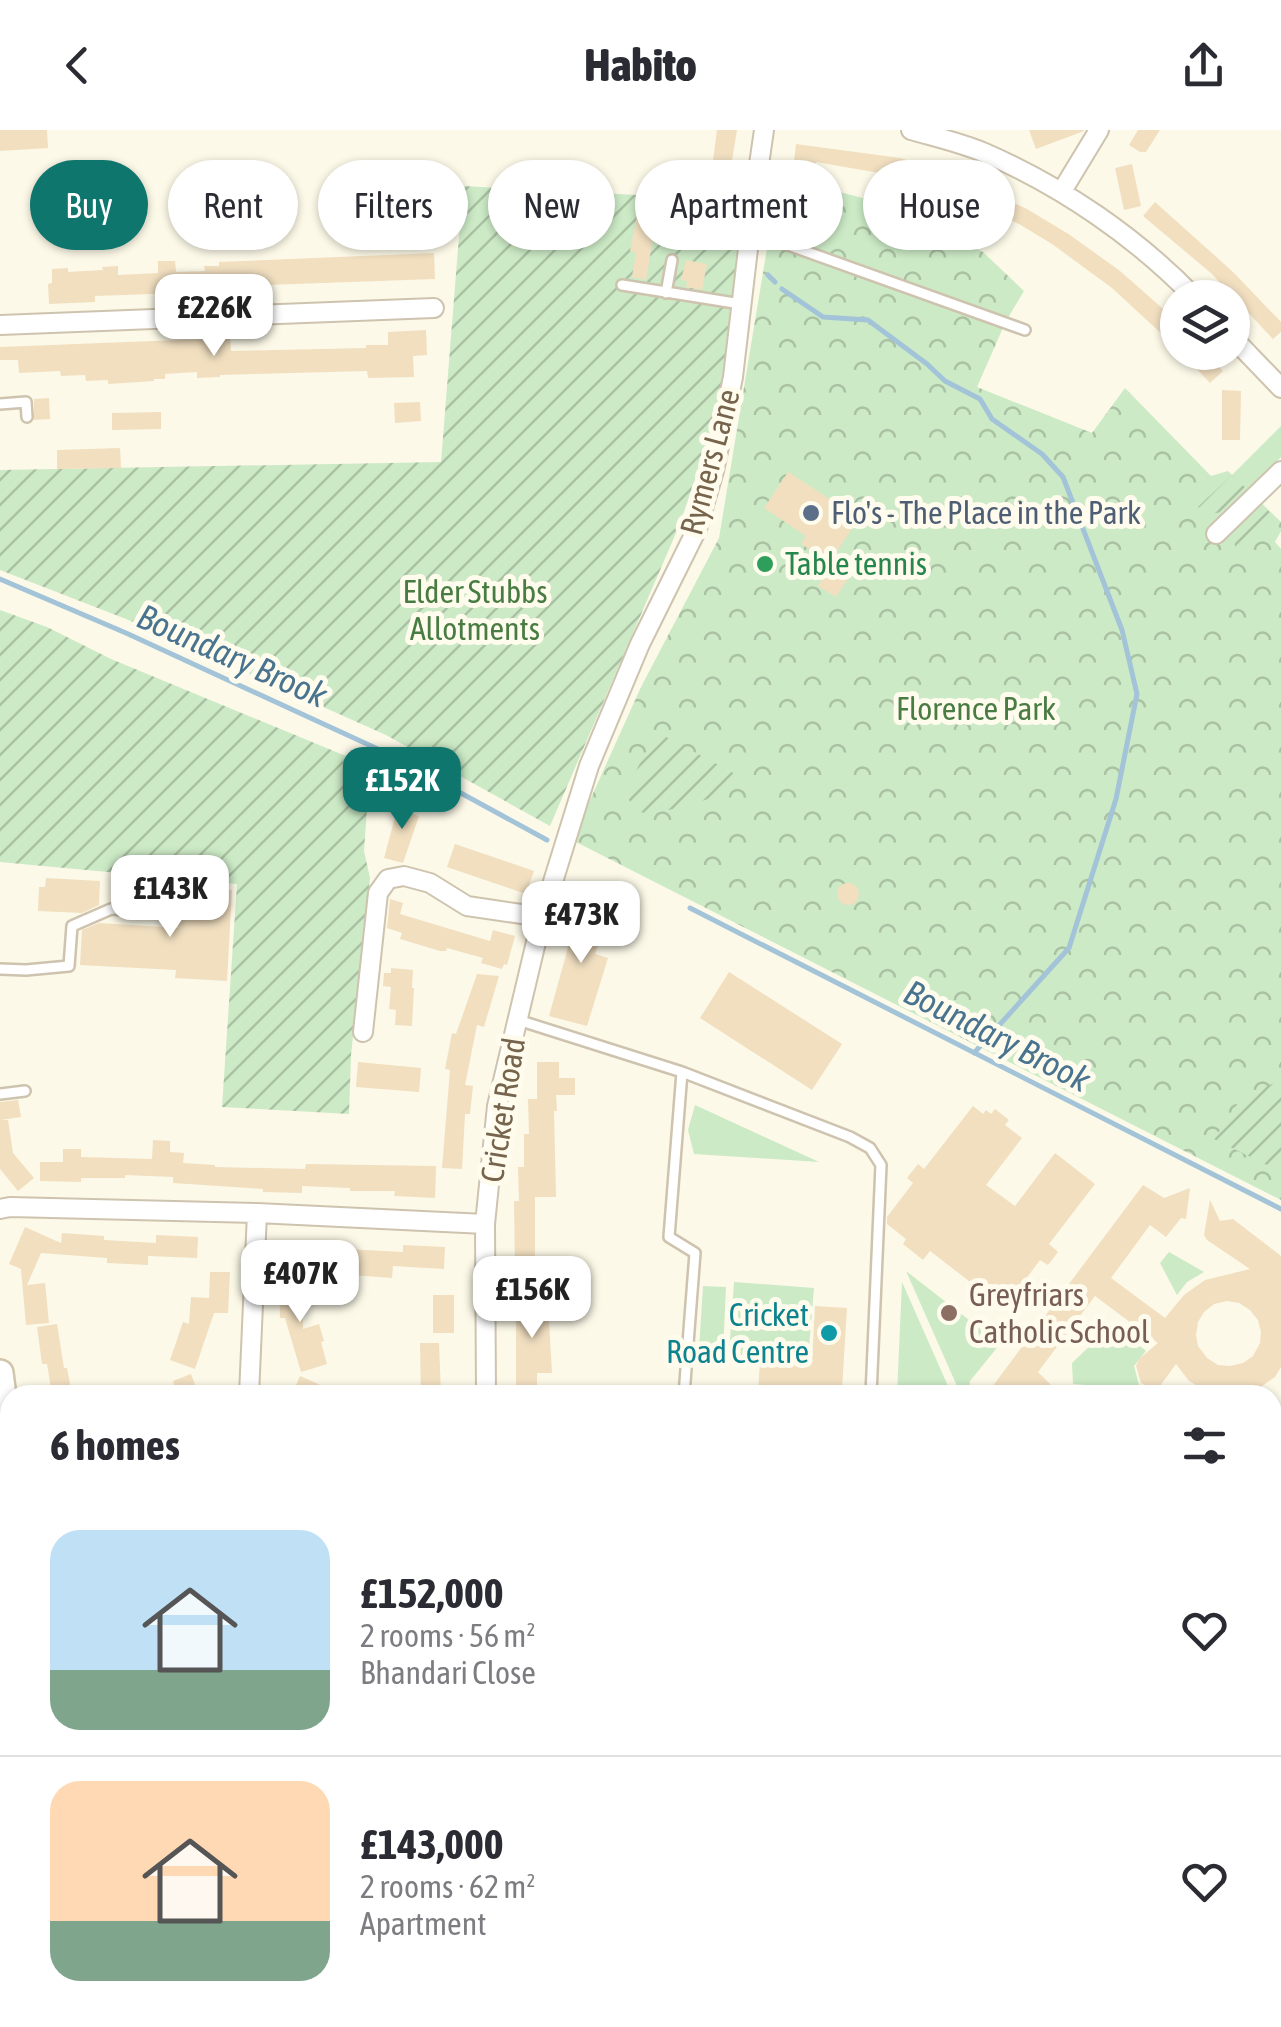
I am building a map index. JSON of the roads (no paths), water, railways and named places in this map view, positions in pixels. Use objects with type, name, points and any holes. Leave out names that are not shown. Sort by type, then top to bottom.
[{"type":"street","name":"Rymers Lane","points":[[760,160],[764,130]]},
{"type":"street","points":[[911,130],[982,152],[1062,191],[1123,234],[1175,280]]},
{"type":"street","points":[[1062,191],[1099,130]]},
{"type":"street","name":"Rymers Lane","points":[[568,832],[633,659],[698,530],[726,414],[747,250]]},
{"type":"street","points":[[0,324],[434,308]]},
{"type":"street","points":[[1250,356],[1281,388]]},
{"type":"street","points":[[1216,534],[1281,471]]},
{"type":"street","name":"Cricket Road","points":[[486,1385],[486,1224],[497,1106],[542,917],[568,832]]},
{"type":"street","points":[[363,1032],[378,892],[388,879],[404,876],[430,883],[467,906],[542,917]]},
{"type":"street","points":[[0,1209],[257,1213],[486,1224]]},
{"type":"street","points":[[248,1385],[257,1213]]},
{"type":"lane","points":[[802,250],[1025,330]]},
{"type":"lane","points":[[666,293],[672,260]]},
{"type":"lane","points":[[622,286],[741,304]]},
{"type":"lane","points":[[0,404],[26,402],[27,417]]},
{"type":"lane","points":[[0,969],[69,966],[72,926],[111,908],[171,913]]},
{"type":"lane","points":[[518,1020],[682,1072],[870,1148],[880,1165],[871,1385]]},
{"type":"lane","points":[[682,1072],[669,1237],[696,1252],[685,1385]]},
{"type":"lane","points":[[0,1094],[25,1091]]},
{"type":"waterway","points":[[768,275],[775,282]]},
{"type":"waterway","points":[[782,289],[823,317],[868,320],[945,381],[980,399],[992,419],[1042,454],[1063,477],[1122,630],[1137,694],[1116,799],[1069,948],[974,1053]]},
{"type":"waterway","name":"Boundary Brook","points":[[0,579],[393,756],[547,840]]},
{"type":"waterway","name":"Boundary Brook","points":[[690,908],[1281,1209]]},
{"type":"place","name":"Flo's - The Place in the Park","points":[[811,513]]},
{"type":"place","name":"Table tennis","points":[[765,564]]},
{"type":"place","name":"Greyfriars Catholic School","points":[[949,1313]]},
{"type":"place","name":"Cricket Road Centre","points":[[829,1333]]},
{"type":"park label","name":"Elder Stubbs Allotments","points":[[475,610]]},
{"type":"park label","name":"Florence Park","points":[[976,709]]}]
